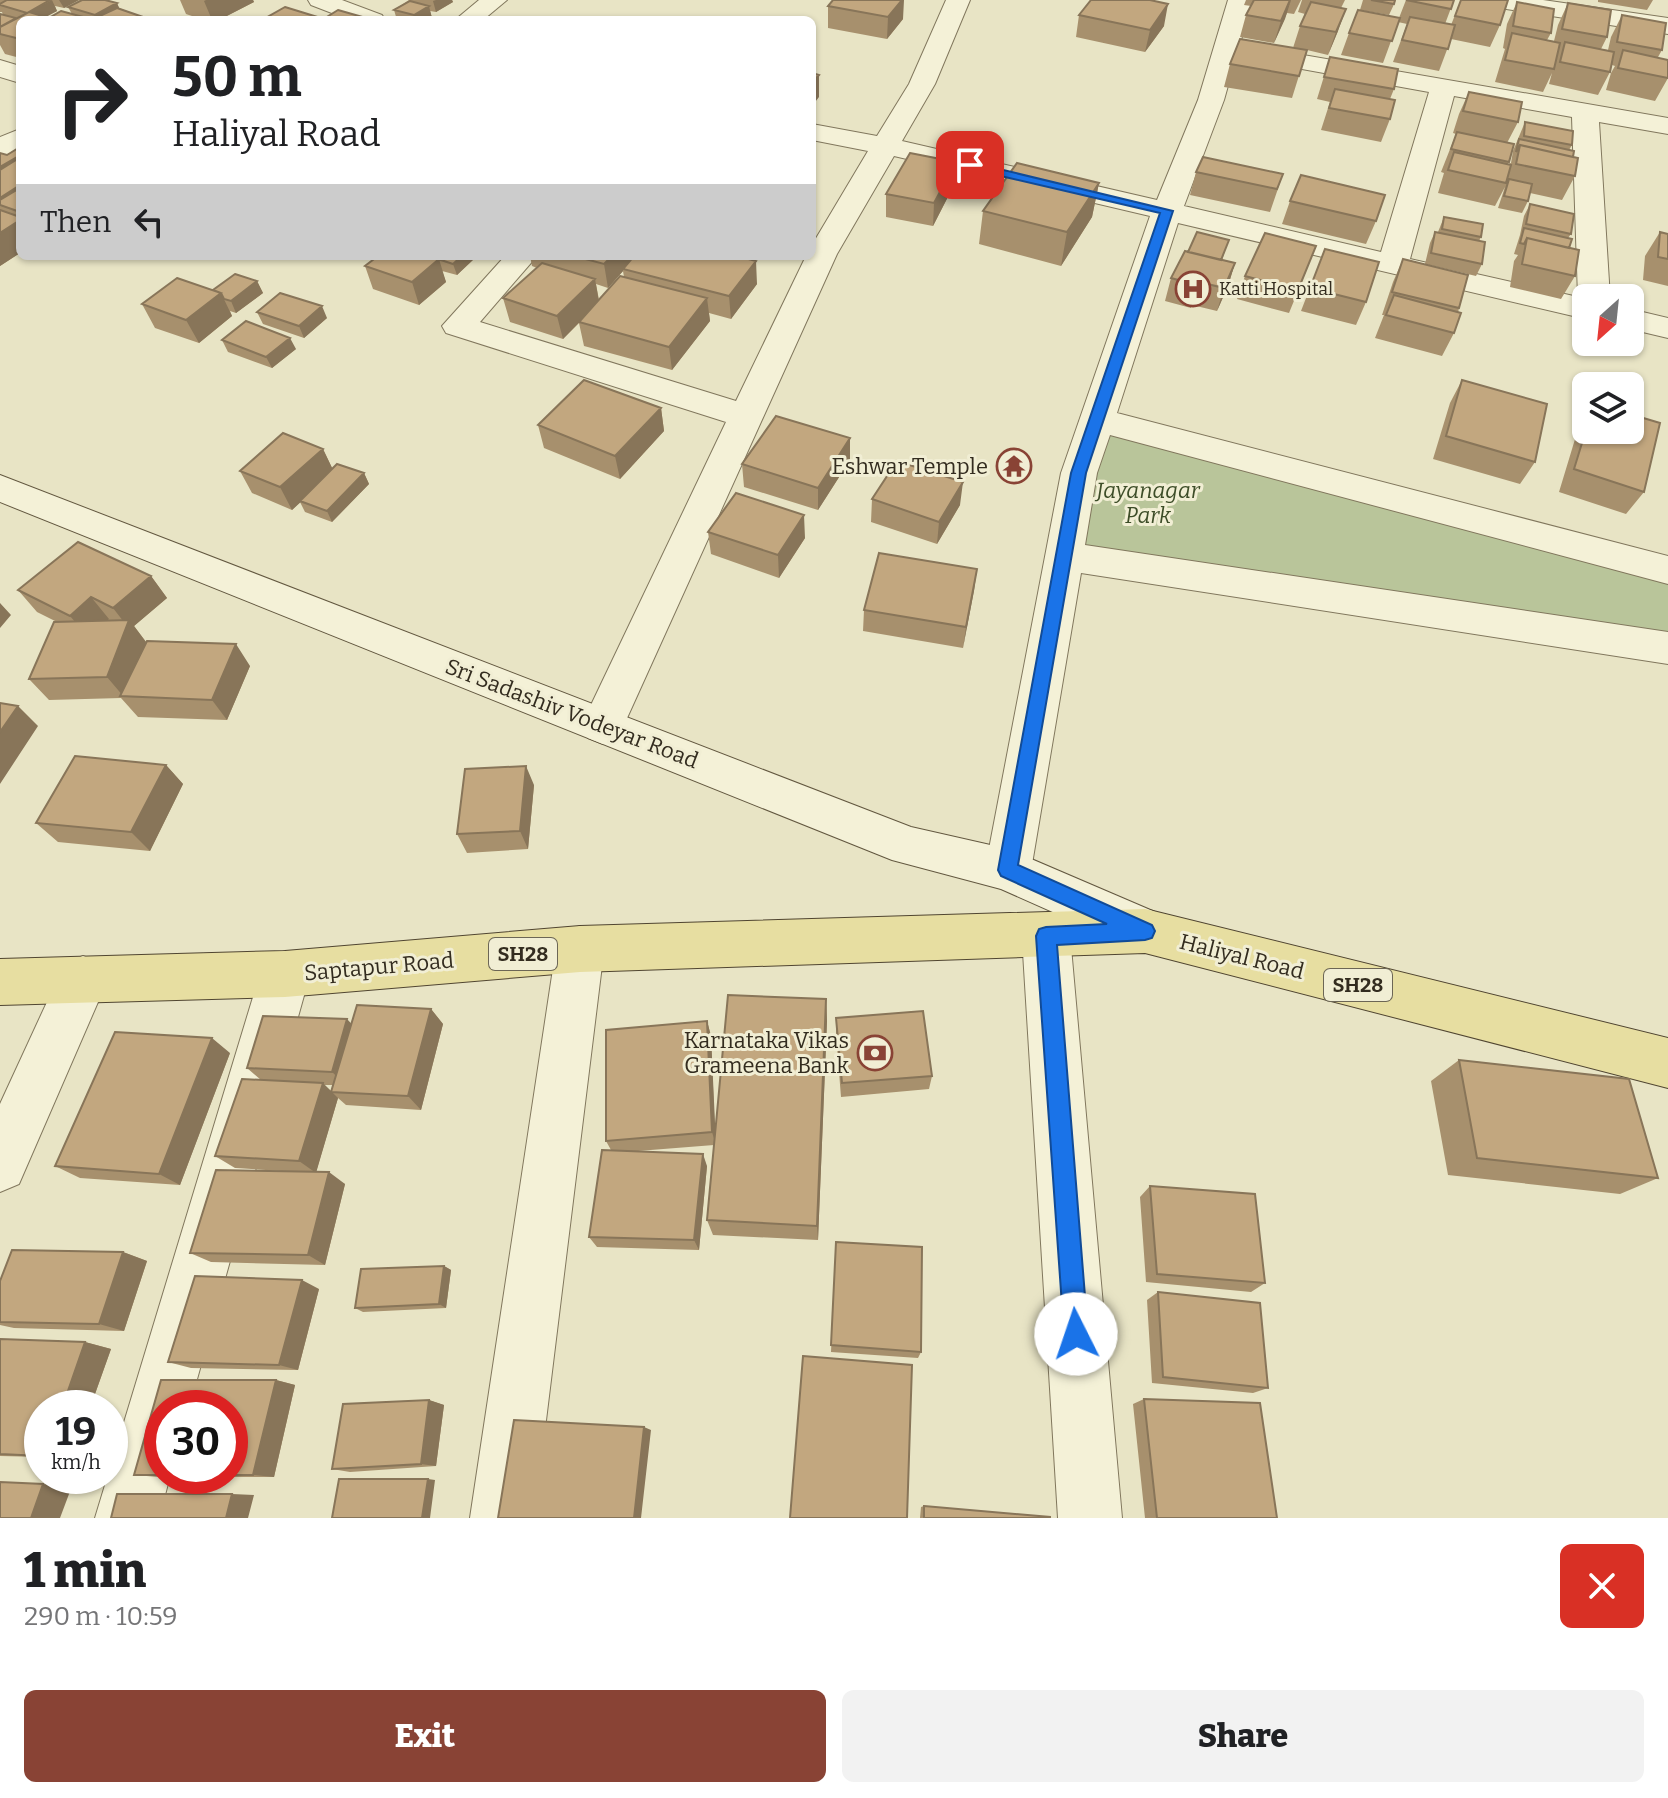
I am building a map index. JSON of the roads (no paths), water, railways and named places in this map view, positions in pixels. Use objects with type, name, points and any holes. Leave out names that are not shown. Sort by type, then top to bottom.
[{"type":"main road","name":"Haliyal Road","points":[[1046,936],[1145,931],[1668,1063]]},
{"type":"main road","name":"Saptapur Road","points":[[0,982],[285,974],[580,949],[1046,936]]},
{"type":"street","points":[[320,0],[362,16]]},
{"type":"street","points":[[473,16],[495,0]]},
{"type":"street","points":[[603,726],[822,254],[922,84],[958,0]]},
{"type":"street","points":[[1008,870],[1079,473],[1167,211],[1211,100],[1240,0]]},
{"type":"street","points":[[1493,0],[1668,26]]},
{"type":"street","points":[[1226,48],[1668,126]]},
{"type":"street","points":[[1393,264],[1444,86]]},
{"type":"street","points":[[1585,111],[1593,284]]},
{"type":"street","points":[[816,133],[886,146],[1572,306]]},
{"type":"street","points":[[518,260],[458,326],[746,416]]},
{"type":"street","points":[[1644,322],[1668,328]]},
{"type":"street","points":[[1097,420],[1668,570]]},
{"type":"street","name":"Sri Sadashiv Vodeyar Road","points":[[0,488],[908,846],[1008,870],[1145,931]]},
{"type":"street","points":[[1064,556],[1668,648]]},
{"type":"street","points":[[1046,936],[1090,1518]]},
{"type":"street","points":[[502,1518],[580,949]]},
{"type":"street","points":[[127,1518],[285,974]]},
{"type":"street","points":[[0,1165],[83,979]]},
{"type":"place","name":"Katti Hospital","points":[[1193,289]]},
{"type":"place","name":"Eshwar Temple","points":[[1014,466]]},
{"type":"place","name":"Karnataka Vikas Grameena Bank","points":[[875,1053]]},
{"type":"park label","name":"Jayanagar Park","points":[[1148,502]]}]
